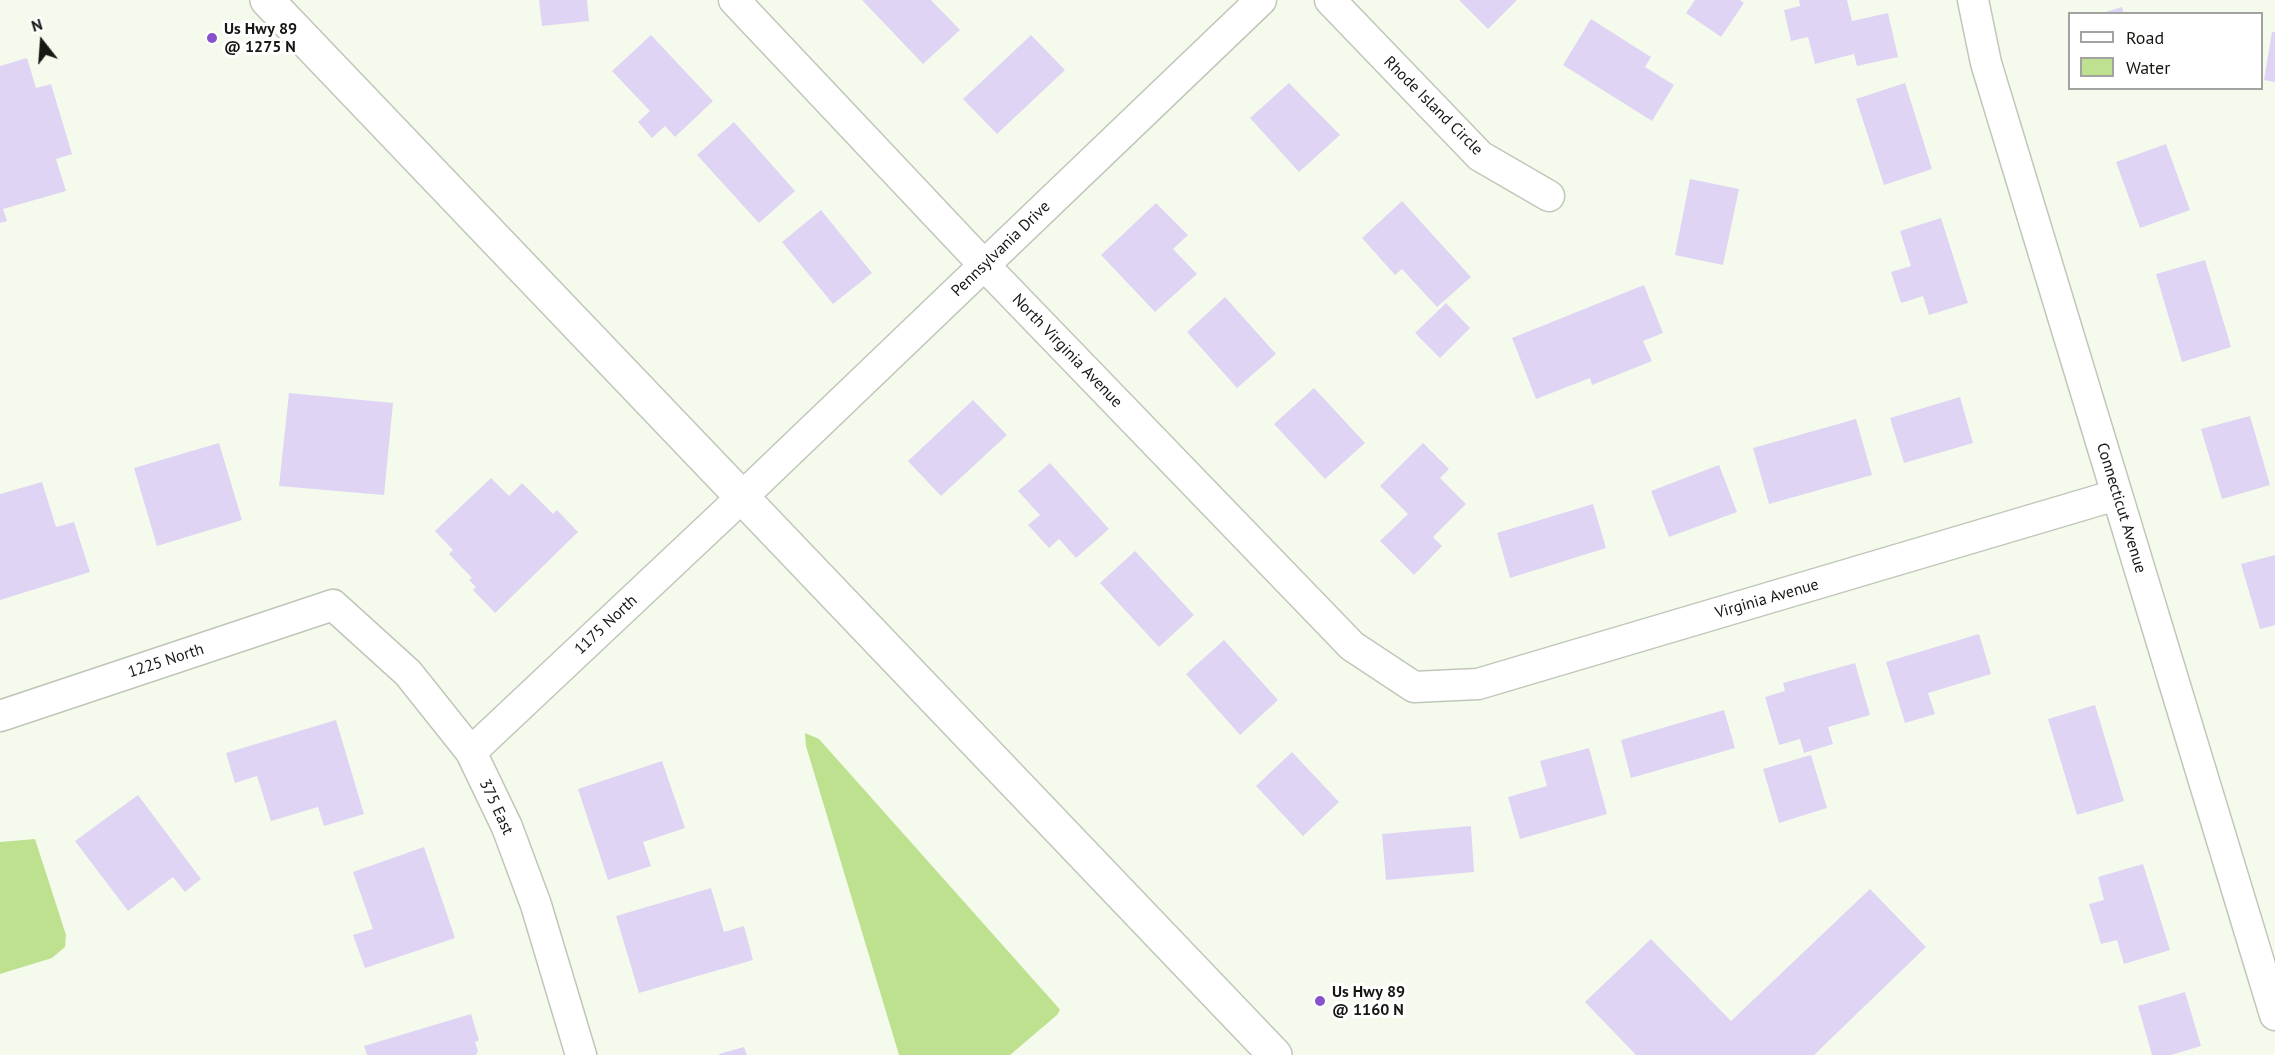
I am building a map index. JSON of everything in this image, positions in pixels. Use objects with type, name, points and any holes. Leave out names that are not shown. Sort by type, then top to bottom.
[{"type":"main road","points":[[267,0],[1275,1055]]},
{"type":"street","name":"North Virginia Avenue","points":[[734,0],[984,265],[1352,646],[1414,687]]},
{"type":"street","name":"Pennsylvania Drive","points":[[741,498],[1261,0]]},
{"type":"street","name":"Rhode Island Circle","points":[[1330,0],[1480,156],[1549,196]]},
{"type":"street","name":"Connecticut Avenue","points":[[1973,0],[1986,63],[2275,1015]]},
{"type":"street","name":"Virginia Avenue","points":[[1414,687],[1478,684],[2116,495]]},
{"type":"street","name":"1175 North","points":[[471,752],[741,498]]},
{"type":"street","name":"375 East","points":[[333,605],[408,673],[471,752],[507,827],[532,894],[581,1055]]},
{"type":"street","name":"1225 North","points":[[0,716],[333,605]]},
{"type":"water","points":[[805,733],[819,739],[1060,1010],[1010,1055],[899,1055],[806,746]]},
{"type":"water","points":[[35,839],[66,935],[65,947],[52,958],[0,974],[0,842]]},
{"type":"building","points":[[539,0],[587,0],[589,21],[542,26]]},
{"type":"building","points":[[862,0],[931,0],[960,30],[923,64]]},
{"type":"building","points":[[1459,0],[1517,0],[1488,29]]},
{"type":"building","points":[[1695,0],[1740,0],[1744,3],[1721,37],[1686,13]]},
{"type":"building","points":[[1799,0],[1847,0],[1852,21],[1888,13],[1898,57],[1857,66],[1854,54],[1815,64],[1808,37],[1791,41],[1784,10],[1800,6]]},
{"type":"building","points":[[2122,7],[2123,12],[2105,12]]},
{"type":"building","points":[[1591,19],[1651,57],[1645,67],[1674,85],[1652,121],[1563,65]]},
{"type":"building","points":[[2272,32],[2275,32],[2275,82],[2264,80]]},
{"type":"building","points":[[651,35],[713,101],[675,137],[665,126],[652,138],[638,122],[650,111],[612,71]]},
{"type":"building","points":[[1031,35],[1065,70],[997,134],[963,99]]},
{"type":"building","points":[[27,58],[36,88],[51,84],[72,154],[56,159],[66,191],[3,209],[7,221],[0,223],[0,66]]},
{"type":"building","points":[[1289,83],[1340,135],[1299,172],[1250,118]]},
{"type":"building","points":[[1905,83],[1932,169],[1884,185],[1856,99]]},
{"type":"building","points":[[734,122],[795,191],[759,223],[697,155]]},
{"type":"building","points":[[2166,144],[2190,210],[2140,228],[2116,162]]},
{"type":"building","points":[[1690,179],[1739,189],[1723,265],[1675,255]]},
{"type":"building","points":[[1402,201],[1471,277],[1437,307],[1402,269],[1395,275],[1362,238]]},
{"type":"building","points":[[1156,203],[1188,235],[1173,249],[1197,274],[1155,312],[1101,255]]},
{"type":"building","points":[[821,210],[872,273],[833,304],[782,242]]},
{"type":"building","points":[[1941,218],[1968,303],[1929,315],[1923,296],[1901,303],[1891,272],[1911,266],[1900,231]]},
{"type":"building","points":[[2205,260],[2231,347],[2182,362],[2156,274]]},
{"type":"building","points":[[1644,285],[1663,333],[1643,341],[1652,361],[1592,385],[1590,378],[1536,399],[1512,338]]},
{"type":"building","points":[[1225,297],[1276,354],[1237,388],[1187,332]]},
{"type":"building","points":[[1446,303],[1470,328],[1440,358],[1415,333]]},
{"type":"building","points":[[1314,388],[1365,443],[1325,479],[1274,424]]},
{"type":"building","points":[[289,393],[393,403],[384,495],[279,486]]},
{"type":"building","points":[[1960,397],[1973,443],[1904,463],[1890,418]]},
{"type":"building","points":[[973,400],[1007,435],[941,496],[908,461]]},
{"type":"building","points":[[2250,416],[2270,485],[2222,499],[2201,429]]},
{"type":"building","points":[[1856,419],[1872,475],[1769,504],[1753,448]]},
{"type":"building","points":[[219,443],[242,520],[157,546],[134,468]]},
{"type":"building","points":[[1423,443],[1449,469],[1440,478],[1466,504],[1433,537],[1442,546],[1414,575],[1380,541],[1408,514],[1380,486]]},
{"type":"building","points":[[1050,463],[1109,529],[1076,558],[1059,539],[1049,548],[1028,525],[1040,515],[1018,491]]},
{"type":"building","points":[[1719,465],[1737,512],[1669,537],[1651,491]]},
{"type":"building","points":[[491,478],[509,496],[522,483],[553,514],[557,510],[578,532],[495,613],[473,590],[476,587],[469,580],[472,578],[449,554],[453,550],[435,531]]},
{"type":"building","points":[[42,482],[56,527],[74,522],[90,572],[0,600],[0,494]]},
{"type":"building","points":[[1593,504],[1606,548],[1510,578],[1497,533]]},
{"type":"building","points":[[1135,551],[1194,615],[1159,647],[1100,583]]},
{"type":"building","points":[[2275,555],[2275,625],[2260,629],[2241,564]]},
{"type":"building","points":[[1979,634],[1991,674],[1928,693],[1935,714],[1905,723],[1886,662]]},
{"type":"building","points":[[1224,640],[1278,700],[1240,735],[1186,674]]},
{"type":"building","points":[[1855,663],[1870,715],[1828,727],[1833,744],[1804,753],[1800,739],[1779,745],[1765,697],[1785,691],[1783,683]]},
{"type":"building","points":[[2095,705],[2124,801],[2077,815],[2048,719]]},
{"type":"building","points":[[1724,710],[1735,748],[1631,778],[1621,740]]},
{"type":"building","points":[[336,720],[364,814],[324,826],[318,807],[271,821],[257,776],[235,783],[226,753]]},
{"type":"building","points":[[1589,748],[1607,814],[1520,839],[1508,797],[1547,786],[1540,761]]},
{"type":"building","points":[[1292,752],[1339,802],[1303,836],[1256,786]]},
{"type":"building","points":[[1811,755],[1827,808],[1779,823],[1763,769]]},
{"type":"building","points":[[662,761],[685,828],[643,842],[651,866],[608,880],[578,789]]},
{"type":"building","points":[[138,795],[201,879],[185,892],[173,877],[128,911],[75,841]]},
{"type":"building","points":[[1471,826],[1474,872],[1386,880],[1382,834]]},
{"type":"building","points":[[424,847],[455,938],[365,968],[353,935],[373,929],[353,872]]},
{"type":"building","points":[[2143,864],[2170,950],[2124,964],[2117,940],[2101,944],[2089,904],[2104,900],[2098,877]]},
{"type":"building","points":[[711,888],[724,932],[744,926],[753,960],[639,993],[616,916]]},
{"type":"building","points":[[1870,889],[1926,947],[1814,1055],[1636,1055],[1585,1002],[1651,939],[1731,1021]]},
{"type":"building","points":[[2185,992],[2201,1046],[2171,1055],[2152,1055],[2138,1006]]},
{"type":"building","points":[[471,1014],[479,1040],[475,1042],[478,1051],[476,1055],[367,1055],[364,1046]]},
{"type":"building","points":[[744,1047],[747,1055],[719,1055],[719,1054]]},
{"type":"place","name":"Us Hwy 89 @ 1275 N","points":[[212,38]]},
{"type":"place","name":"Us Hwy 89 @ 1160 N","points":[[1320,1001]]}]
